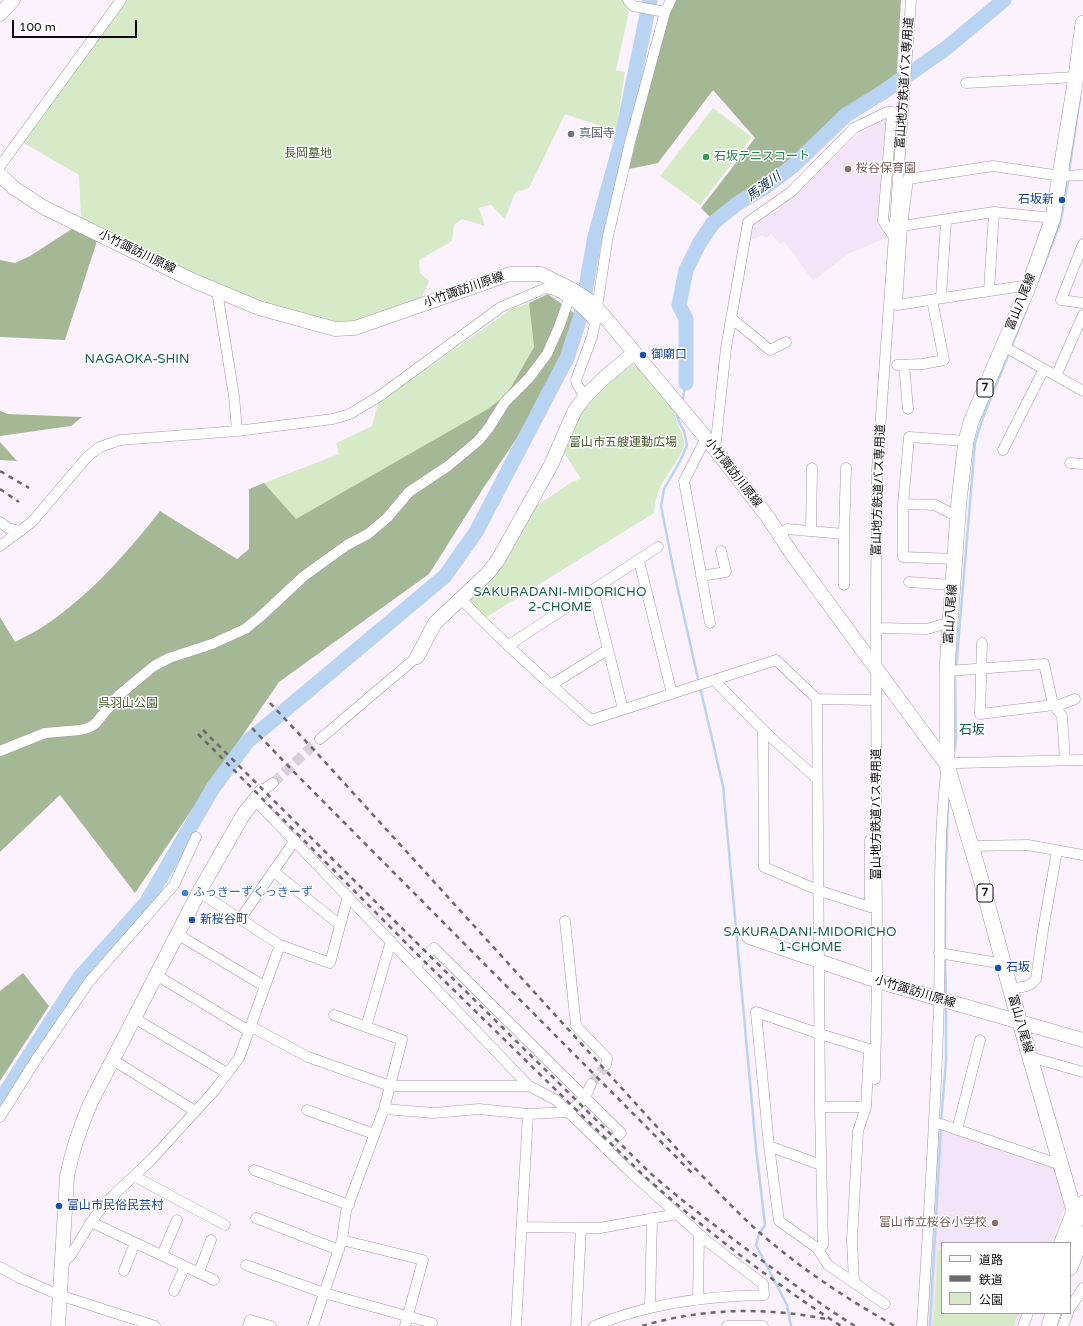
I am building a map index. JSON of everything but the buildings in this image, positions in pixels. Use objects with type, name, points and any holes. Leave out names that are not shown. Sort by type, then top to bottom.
[{"type":"main road","points":[[0,14],[13,0]]},
{"type":"main road","name":"富山八尾線","points":[[1078,1205],[1061,1165],[1010,988],[980,876],[947,765],[947,670],[958,517],[966,441],[971,422],[1029,285],[1053,218],[1079,78],[1083,23]]},
{"type":"main road","name":"小竹諏訪川原線","points":[[0,175],[14,188],[43,207],[194,281],[259,308],[335,329],[355,328],[510,274],[541,274],[571,294],[595,305],[706,438],[767,516],[778,534],[947,765]]},
{"type":"main road","points":[[417,657],[435,623],[487,574],[498,560],[551,465],[575,410],[585,397],[605,377],[634,353]]},
{"type":"main road","points":[[58,1326],[67,1176],[71,1155],[90,1104],[199,892],[243,815],[264,791]]},
{"type":"main road","name":"小竹諏訪川原線","points":[[749,937],[878,981],[1083,1040]]},
{"type":"main road","points":[[1068,1242],[1078,1205]]},
{"type":"main road","points":[[1071,1265],[1083,1234]]},
{"type":"main road","points":[[1038,1326],[1043,1314]]},
{"type":"main road","points":[[1048,1326],[1053,1314]]},
{"type":"street","points":[[0,166],[121,0]]},
{"type":"street","points":[[595,305],[610,228],[630,142],[665,12],[671,0]]},
{"type":"street","name":"富山地方鉄道バス専用道","points":[[875,1079],[878,981],[873,665],[876,628],[877,471],[911,0]]},
{"type":"street","points":[[631,3],[655,11],[665,12]]},
{"type":"street","points":[[966,83],[1079,78]]},
{"type":"street","points":[[715,450],[726,348],[748,222],[791,192],[854,128],[886,112],[892,112],[883,221],[894,237]]},
{"type":"street","points":[[1029,285],[897,305],[902,226],[908,179],[994,166],[1061,176],[1083,176]]},
{"type":"street","points":[[902,226],[994,212],[1053,218]]},
{"type":"street","points":[[989,291],[994,212]]},
{"type":"street","points":[[908,409],[901,365],[923,364],[944,360],[936,299],[946,220]]},
{"type":"street","points":[[1083,244],[1061,300],[1083,303]]},
{"type":"street","points":[[0,546],[32,522],[87,457],[100,447],[120,440],[237,431],[333,419],[350,414],[381,396],[501,307],[546,288],[571,294],[595,324],[592,337],[576,380],[585,397]]},
{"type":"street","points":[[217,290],[234,396],[237,431]]},
{"type":"street","points":[[0,751],[45,733],[88,728],[100,719],[119,695],[154,666],[169,658],[212,644],[245,628],[260,617],[304,576],[348,545],[368,534],[387,518],[408,492],[448,466],[483,435],[505,402],[528,378],[547,354],[571,294]]},
{"type":"street","points":[[1056,376],[1083,315]]},
{"type":"street","points":[[731,318],[770,350],[786,342]]},
{"type":"street","points":[[1003,346],[1083,391]]},
{"type":"street","points":[[1002,450],[1044,369]]},
{"type":"street","points":[[955,559],[903,557],[903,504],[909,437],[966,441]]},
{"type":"street","points":[[706,438],[684,481],[710,623]]},
{"type":"street","points":[[1070,463],[1083,464]]},
{"type":"street","points":[[811,531],[812,468]]},
{"type":"street","points":[[844,585],[846,468]]},
{"type":"street","points":[[903,504],[935,505],[958,517]]},
{"type":"street","points":[[0,522],[8,528],[21,531]]},
{"type":"street","points":[[778,534],[787,529],[844,534]]},
{"type":"street","points":[[509,646],[658,547]]},
{"type":"street","points":[[701,576],[726,572],[721,551]]},
{"type":"street","points":[[638,561],[672,694]]},
{"type":"street","points":[[909,582],[953,585]]},
{"type":"street","points":[[593,590],[623,709]]},
{"type":"street","points":[[461,599],[509,646],[591,720],[776,660],[817,700],[870,700]]},
{"type":"street","points":[[876,628],[927,629],[944,624],[950,624]]},
{"type":"street","points":[[982,643],[980,714],[1062,704],[1075,699]]},
{"type":"street","points":[[551,685],[607,650]]},
{"type":"street","points":[[320,739],[417,657]]},
{"type":"street","points":[[947,670],[1044,664],[1053,704],[1062,716],[1065,760]]},
{"type":"street","points":[[763,730],[764,868],[820,891],[870,907],[870,700],[873,665]]},
{"type":"street","points":[[714,680],[763,730],[818,779]]},
{"type":"street","points":[[817,700],[820,891],[820,1107],[823,1245],[817,1248]]},
{"type":"street","points":[[922,1326],[935,1122],[939,999],[939,886],[943,792],[947,765],[958,763],[1083,760]]},
{"type":"street","points":[[264,791],[295,840],[529,1086],[556,1100],[627,1169],[699,1234],[763,1284],[764,1296],[734,1296],[698,1299],[650,1307],[613,1318],[594,1326]]},
{"type":"street","points":[[0,1117],[37,1058],[89,982],[174,885],[196,837]]},
{"type":"street","points":[[241,918],[295,840]]},
{"type":"street","points":[[970,846],[1028,845],[1083,855]]},
{"type":"street","points":[[1010,988],[1028,986],[1036,979],[1057,851]]},
{"type":"street","points":[[273,871],[340,925]]},
{"type":"street","points":[[199,892],[280,944],[330,963],[348,896]]},
{"type":"street","points":[[564,921],[576,1026],[607,1058],[606,1065]]},
{"type":"street","points":[[177,934],[264,986]]},
{"type":"street","points":[[366,1027],[391,941]]},
{"type":"street","points":[[61,1265],[71,1255],[91,1222],[106,1202],[151,1160],[214,1091],[238,1058],[250,1029],[280,944]]},
{"type":"street","points":[[415,966],[434,948],[621,1133],[605,1148]]},
{"type":"street","points":[[939,953],[1004,964]]},
{"type":"street","points":[[156,976],[250,1029],[308,1057],[390,1086],[529,1086]]},
{"type":"street","points":[[854,1282],[852,1240],[858,1131],[866,1107],[868,1048],[820,1034],[756,1012],[769,1146],[780,1221],[817,1248],[828,1265],[885,1304]]},
{"type":"street","points":[[315,1326],[324,1293],[342,1240],[349,1204],[384,1109],[402,1040],[334,1015]]},
{"type":"street","points":[[134,1018],[227,1073]]},
{"type":"street","points":[[957,1130],[980,1040]]},
{"type":"street","points":[[1030,1057],[1083,1072]]},
{"type":"street","points":[[113,1060],[195,1111]]},
{"type":"street","points":[[384,1109],[433,1113],[479,1109],[528,1114],[569,1112],[585,1098],[590,1084]]},
{"type":"street","points":[[820,1107],[866,1107]]},
{"type":"street","points":[[307,1110],[374,1134]]},
{"type":"street","points":[[516,1326],[528,1114]]},
{"type":"street","points":[[935,1122],[1061,1165]]},
{"type":"street","points":[[769,1146],[822,1165]]},
{"type":"street","points":[[254,1170],[349,1204]]},
{"type":"street","points":[[134,1176],[225,1225]]},
{"type":"street","points":[[1060,1242],[1078,1205]]},
{"type":"street","points":[[522,1227],[600,1228],[677,1214]]},
{"type":"street","points":[[256,1218],[339,1250]]},
{"type":"street","points":[[650,1307],[652,1218]]},
{"type":"street","points":[[162,1255],[177,1220]]},
{"type":"street","points":[[91,1222],[214,1280]]},
{"type":"street","points":[[576,1326],[581,1228]]},
{"type":"street","points":[[698,1299],[699,1234]]},
{"type":"street","points":[[198,1272],[211,1240]]},
{"type":"street","points":[[342,1240],[424,1260],[406,1321]]},
{"type":"street","points":[[124,1271],[135,1243]]},
{"type":"street","points":[[246,1265],[406,1321],[432,1323]]},
{"type":"street","points":[[174,1291],[185,1266]]},
{"type":"street","points":[[0,1267],[20,1278],[59,1295],[155,1326]]},
{"type":"street","points":[[1076,1304],[1083,1288]]},
{"type":"street","points":[[1024,1326],[1028,1314]]},
{"type":"street","points":[[1063,1326],[1068,1314]]},
{"type":"street","points":[[248,1326],[250,1320],[271,1326]]},
{"type":"street","points":[[727,1326],[763,1326]]},
{"type":"shaded area","points":[[888,119],[883,221],[886,238],[848,254],[813,281],[784,242],[780,244],[771,234],[766,238],[762,235],[757,238],[741,240],[754,218],[776,210],[805,186],[851,141],[878,120]]},
{"type":"shaded area","name":"富山市立桜谷小学校","points":[[944,1127],[1057,1169],[1067,1203],[1051,1242],[941,1242],[941,1314],[1021,1314],[1016,1326],[924,1326],[937,1129]]},
{"type":"green space","name":"長岡墓地","points":[[125,0],[624,0],[629,12],[616,70],[625,72],[616,131],[565,114],[529,188],[515,193],[505,219],[491,205],[479,208],[485,226],[462,219],[454,225],[452,241],[419,260],[420,273],[429,281],[420,301],[335,329],[206,279],[81,219],[79,175],[22,142]]},
{"type":"green space","points":[[676,0],[901,0],[897,73],[841,114],[796,158],[712,219],[701,208],[755,138],[713,90],[658,163],[629,169],[668,15]]},
{"type":"green space","name":"石坂テニスコート","points":[[713,108],[752,137],[700,205],[660,176]]},
{"type":"green space","points":[[72,229],[97,241],[65,340],[0,337],[0,260],[15,263],[30,256]]},
{"type":"green space","name":"呉羽山公園","points":[[548,294],[577,315],[563,360],[531,417],[484,487],[429,574],[279,682],[135,893],[60,795],[0,852],[0,617],[15,642],[43,627],[79,600],[108,572],[160,511],[237,559],[249,549],[249,489],[264,483],[296,519],[488,409],[507,394],[534,347],[529,303]]},
{"type":"green space","points":[[529,303],[534,347],[507,394],[490,408],[296,520],[264,483],[339,454],[336,443],[372,426],[378,403],[513,308]]},
{"type":"green space","name":"富山市五艘運動広場","points":[[636,364],[675,409],[676,419],[684,441],[683,449],[659,491],[654,513],[485,618],[471,605],[470,597],[533,508],[572,482],[581,479],[561,448],[593,393],[632,365]]},
{"type":"green space","points":[[0,411],[8,414],[82,417],[71,426],[0,436]]},
{"type":"green space","points":[[0,442],[17,461],[0,460]]},
{"type":"green space","points":[[23,973],[49,1006],[0,1081],[0,991]]},
{"type":"green space","points":[[938,1250],[941,1252],[941,1314],[1018,1314],[1013,1326],[933,1326]]},
{"type":"waterway","points":[[0,1101],[79,978],[146,903],[213,788],[247,742],[445,576],[476,532],[567,358],[581,315],[595,236],[620,146],[650,0]]},
{"type":"waterway","name":"馬渡川","points":[[686,383],[686,319],[679,305],[686,270],[699,244],[713,223],[738,203],[764,188],[793,166],[846,115],[885,91],[945,49],[1004,0]]},
{"type":"waterway","points":[[1069,172],[1080,98]]},
{"type":"waterway","points":[[1039,278],[1060,224],[1069,177]]},
{"type":"waterway","points":[[1011,348],[1027,308]]},
{"type":"waterway","points":[[956,669],[975,443],[982,420],[1009,353]]},
{"type":"waterway","points":[[682,401],[686,383]]},
{"type":"waterway","points":[[678,413],[677,416],[684,431],[687,445],[680,461],[664,489],[661,506],[699,683]]},
{"type":"waterway","points":[[954,754],[956,740],[955,674]]},
{"type":"waterway","points":[[700,687],[723,786],[756,1148],[765,1225],[759,1234],[756,1245],[787,1305],[791,1326]]},
{"type":"waterway","points":[[945,952],[948,801]]},
{"type":"waterway","points":[[945,957],[946,996]]},
{"type":"waterway","points":[[941,1122],[946,1061],[946,1005]]},
{"type":"waterway","points":[[930,1326],[941,1127]]},
{"type":"tunnel","points":[[273,783],[320,739]]},
{"type":"tunnel","points":[[591,1084],[606,1065]]},
{"type":"railway","points":[[0,471],[29,488]]},
{"type":"railway","points":[[0,489],[19,502]]},
{"type":"railway","points":[[270,703],[688,1161],[734,1209],[784,1253],[838,1292],[895,1326]]},
{"type":"railway","points":[[252,728],[695,1176]]},
{"type":"railway","points":[[203,730],[649,1172],[689,1206],[807,1294],[855,1326]]},
{"type":"railway","points":[[198,734],[424,961],[643,1175],[739,1254],[789,1291],[841,1326]]},
{"type":"railway","points":[[642,1326],[687,1316],[734,1311],[780,1312],[826,1319]]},
{"type":"place","name":"真国寺","points":[[571,134]]},
{"type":"place","name":"石坂テニスコート","points":[[706,157]]},
{"type":"place","name":"桜谷保育園","points":[[848,169]]},
{"type":"place","name":"石坂新","points":[[1062,200]]},
{"type":"place","name":"御廟口","points":[[643,355]]},
{"type":"place","name":"ふっきーずくっきーず","points":[[185,893]]},
{"type":"place","name":"新桜谷町","points":[[192,920]]},
{"type":"place","name":"石坂","points":[[998,968]]},
{"type":"place","name":"富山市民俗民芸村","points":[[59,1206]]},
{"type":"place","name":"富山市立桜谷小学校","points":[[995,1223]]},
{"type":"district","name":"NAGAOKA-SHIN","points":[[137,360]]},
{"type":"district","name":"SAKURADANI-MIDORICHO 2-CHOME","points":[[560,600]]},
{"type":"district","name":"石坂","points":[[972,731]]},
{"type":"district","name":"SAKURADANI-MIDORICHO 1-CHOME","points":[[810,940]]}]
